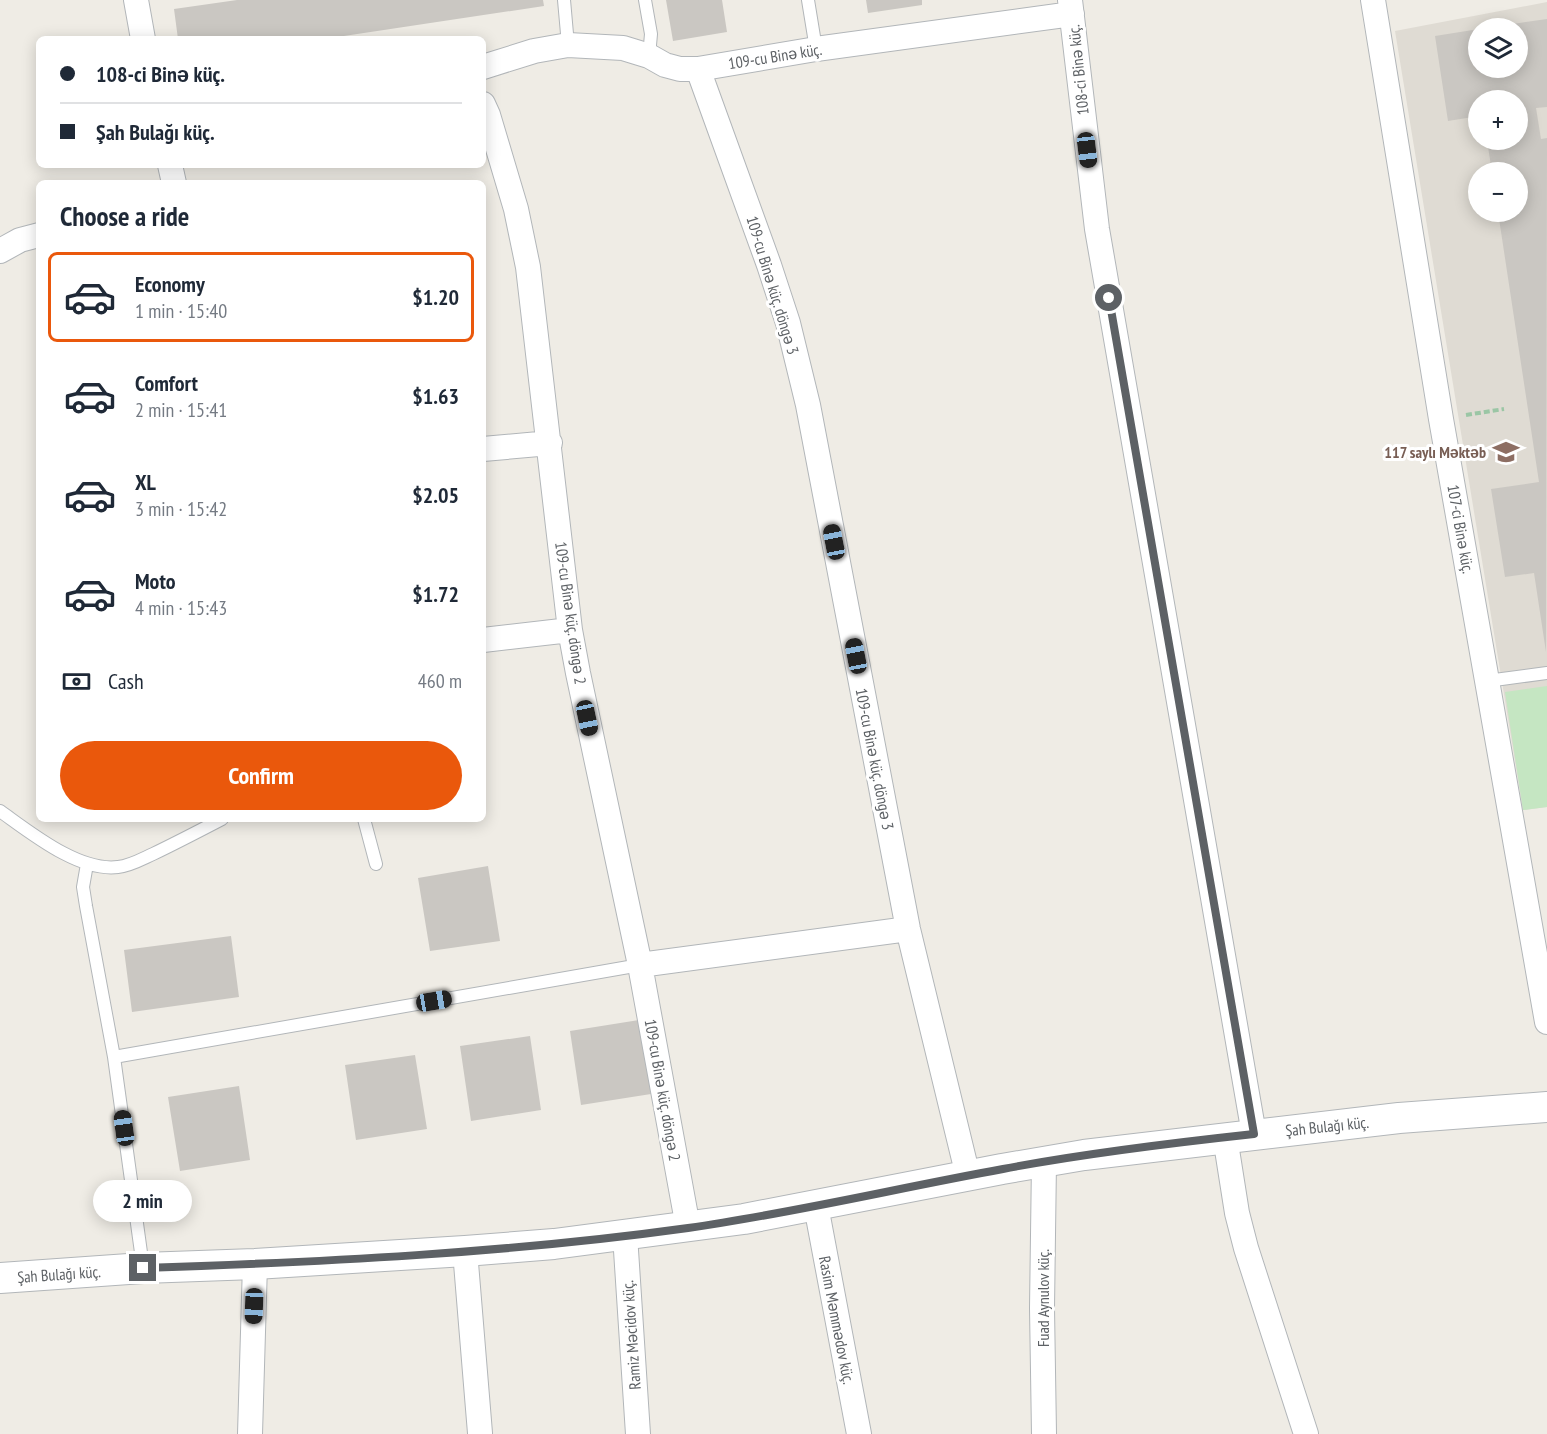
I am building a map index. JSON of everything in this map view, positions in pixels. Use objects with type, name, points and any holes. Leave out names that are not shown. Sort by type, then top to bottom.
[{"type":"street","points":[[135,0],[141,36]]},
{"type":"street","name":"107-ci Binə küç.","points":[[1373,0],[1441,419],[1547,1022]]},
{"type":"street","name":"109-cu Binə küç.","points":[[486,66],[534,51],[568,45],[623,48],[650,56],[665,65],[680,69],[698,69],[1071,7]]},
{"type":"street","name":"108-ci Binə küç.","points":[[1071,7],[1097,229],[1254,1134]]},
{"type":"street","name":"109-cu Binə küç. döngə 3","points":[[698,69],[769,265],[808,405],[908,929],[968,1176]]},
{"type":"street","name":"109-cu Binə küç. döngə 2","points":[[486,111],[516,208],[528,267],[570,630],[640,964],[688,1227]]},
{"type":"street","points":[[0,251],[20,240],[36,237]]},
{"type":"street","points":[[486,448],[549,443]]},
{"type":"street","points":[[486,640],[570,630]]},
{"type":"street","points":[[640,964],[908,929]]},
{"type":"street","name":"Şah Bulağı küç.","points":[[0,1278],[465,1251],[625,1235],[816,1206],[1044,1162],[1225,1137],[1399,1118],[1547,1107]]},
{"type":"street","points":[[1225,1137],[1246,1248],[1306,1434]]},
{"type":"street","name":"Fuad Aynulov küç.","points":[[1044,1162],[1042,1320],[1044,1434]]},
{"type":"street","name":"Rasim Məmmədov küç.","points":[[816,1206],[859,1434]]},
{"type":"street","name":"Ramiz Məcidov küç.","points":[[625,1235],[638,1434]]},
{"type":"street","points":[[465,1251],[480,1433]]},
{"type":"street","points":[[250,1434],[255,1264]]},
{"type":"lane","points":[[564,0],[568,45]]},
{"type":"lane","points":[[645,0],[651,34],[650,56]]},
{"type":"lane","points":[[808,0],[816,49]]},
{"type":"lane","points":[[1487,681],[1547,673]]},
{"type":"lane","points":[[0,811],[65,854],[87,864],[118,868],[133,863],[216,822]]},
{"type":"lane","points":[[365,822],[376,864]]},
{"type":"lane","points":[[87,864],[83,887],[114,1057],[143,1268]]},
{"type":"lane","points":[[114,1057],[640,964]]},
{"type":"path","points":[[1441,419],[1504,409]]},
{"type":"shaded area","name":"117 saylı Məktəb","points":[[1547,2],[1547,807],[1523,810],[1395,31]]},
{"type":"green space","points":[[1547,686],[1547,807],[1523,810],[1505,692]]},
{"type":"building","points":[[237,0],[543,0],[544,6],[344,36],[178,36],[174,9]]},
{"type":"building","points":[[666,0],[722,0],[727,32],[673,41]]},
{"type":"building","points":[[866,0],[922,0],[922,5],[868,13]]},
{"type":"building","points":[[1547,19],[1547,107],[1536,108],[1541,139],[1547,138],[1546,652],[1534,573],[1505,577],[1491,489],[1539,482],[1500,222],[1528,222],[1528,162],[1490,162],[1488,150],[1528,150],[1528,90],[1468,90],[1468,118],[1448,121],[1435,36],[1468,31],[1468,78],[1528,78],[1528,22]]},
{"type":"building","points":[[488,866],[500,941],[430,951],[418,878]]},
{"type":"building","points":[[231,936],[239,997],[132,1012],[124,950]]},
{"type":"building","points":[[639,1020],[651,1094],[581,1105],[570,1031]]},
{"type":"building","points":[[530,1036],[541,1110],[471,1121],[460,1046]]},
{"type":"building","points":[[415,1055],[427,1129],[356,1140],[345,1065]]},
{"type":"building","points":[[239,1086],[250,1160],[180,1171],[168,1097]]},
{"type":"place","name":"117 saylı Məktəb","points":[[1506,452]]},
{"type":"route","points":[[143,1268],[255,1264],[554,1244],[780,1213],[1084,1155],[1254,1134],[1109,298]]}]
